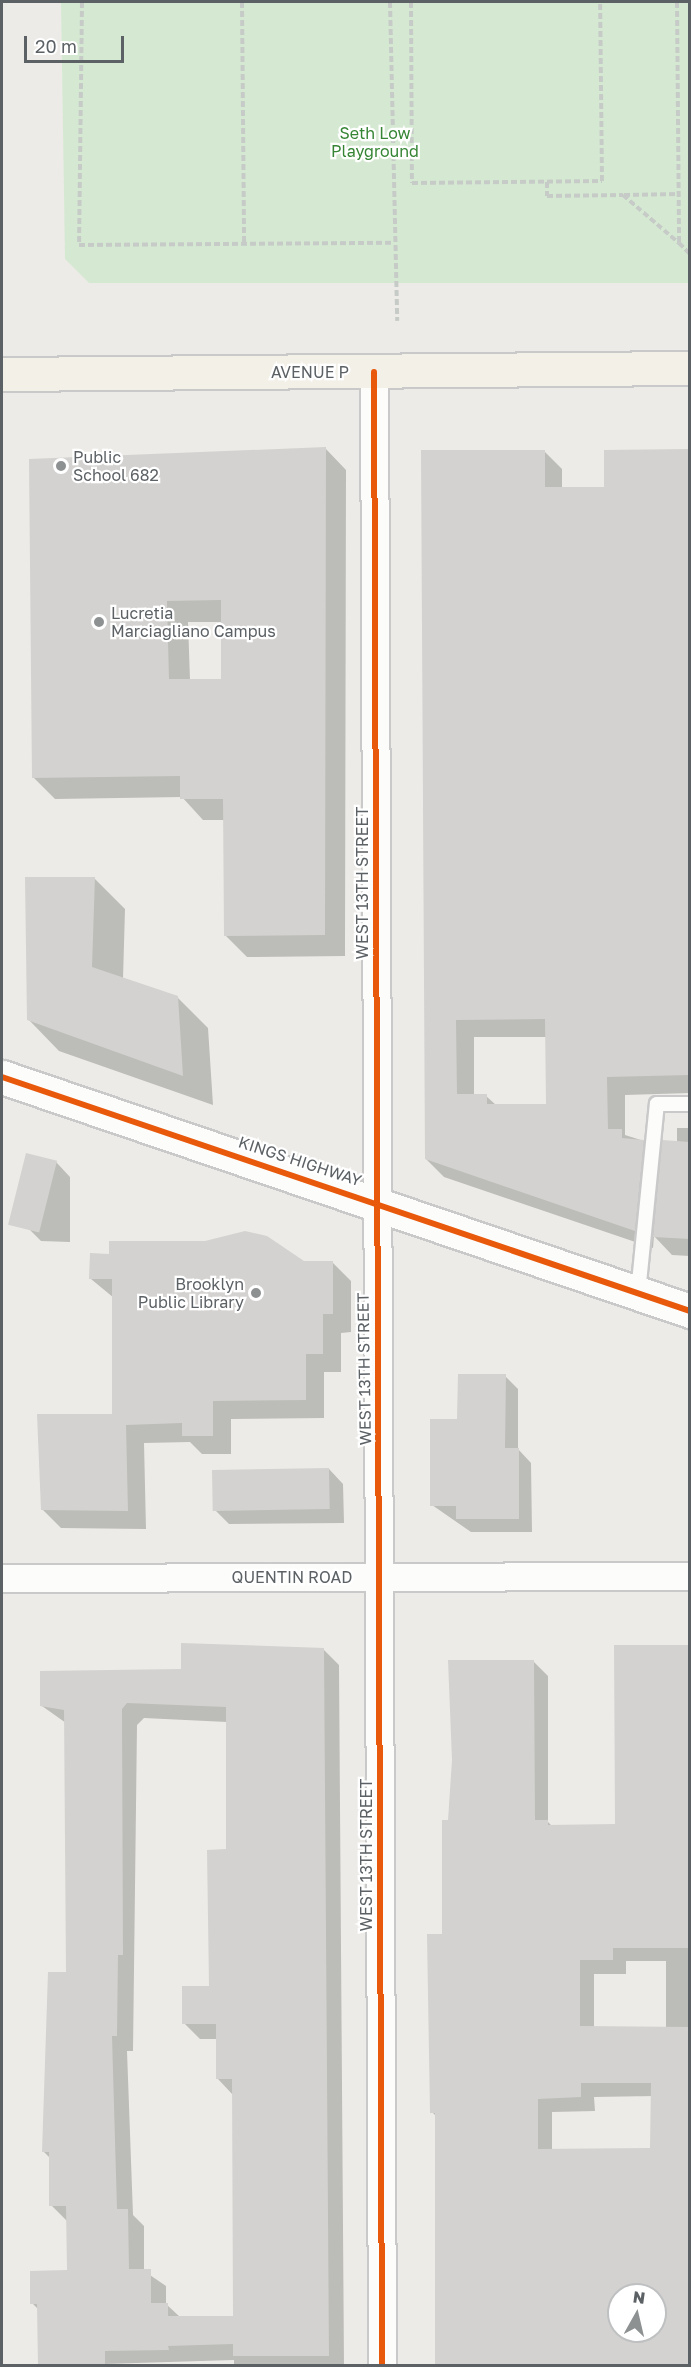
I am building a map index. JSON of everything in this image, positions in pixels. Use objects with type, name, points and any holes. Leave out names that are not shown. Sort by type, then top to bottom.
[{"type":"main road","name":"AVENUE P","points":[[2,374],[690,368]]},
{"type":"street","name":"WEST 13TH STREET","points":[[374,372],[375,1201],[382,2366]]},
{"type":"street","name":"KINGS HIGHWAY","points":[[2,1077],[375,1201],[690,1311]]},
{"type":"street","name":"QUENTIN ROAD","points":[[2,1578],[690,1576]]},
{"type":"lane","points":[[638,1293],[657,1104],[690,1104]]},
{"type":"path","points":[[82,2],[79,245],[394,243]]},
{"type":"path","points":[[242,2],[244,244]]},
{"type":"path","points":[[390,2],[397,321]]},
{"type":"path","points":[[411,2],[412,183],[603,181],[600,2]]},
{"type":"path","points":[[677,2],[679,243]]},
{"type":"path","points":[[547,182],[547,196],[679,194]]},
{"type":"path","points":[[623,195],[690,254]]},
{"type":"green space","name":"Seth Low Playground","points":[[61,2],[689,2],[689,283],[89,283],[65,259]]},
{"type":"building","points":[[326,447],[325,935],[224,936],[223,799],[180,799],[180,776],[32,778],[29,459]],"holes":[[[221,600],[221,679],[169,679],[167,601]]]},
{"type":"building","points":[[690,449],[690,1075],[607,1077],[608,1129],[622,1129],[622,1138],[644,1140],[635,1231],[425,1159],[421,450],[545,450],[545,487],[604,487],[604,450]],"holes":[[[545,1019],[546,1104],[487,1104],[487,1094],[457,1094],[456,1020]]]},
{"type":"building","points":[[25,877],[95,877],[92,967],[178,996],[183,1076],[27,1020]]},
{"type":"building","points":[[662,1140],[690,1142],[690,1239],[653,1237]]},
{"type":"building","points":[[26,1153],[57,1161],[39,1233],[8,1225]]},
{"type":"building","points":[[245,1231],[267,1236],[304,1261],[333,1261],[333,1314],[323,1314],[323,1354],[306,1354],[306,1400],[213,1401],[213,1436],[182,1436],[182,1423],[126,1425],[128,1511],[41,1510],[37,1414],[112,1414],[112,1279],[89,1279],[90,1253],[109,1254],[109,1241],[205,1241]]},
{"type":"building","points":[[458,1374],[506,1374],[505,1448],[519,1448],[519,1519],[456,1519],[456,1506],[430,1506],[430,1419],[457,1419]]},
{"type":"building","points":[[329,1468],[330,1509],[213,1511],[212,1470]]},
{"type":"building","points":[[181,1643],[324,1648],[329,2356],[233,2356],[233,2344],[168,2346],[169,2350],[105,2351],[105,2366],[38,2366],[37,2304],[30,2304],[30,2271],[67,2270],[66,2206],[49,2206],[49,2152],[42,2152],[48,1972],[66,1972],[64,1710],[40,1706],[40,1671],[181,1669]],"holes":[[[127,1703],[226,1707],[226,1849],[207,1850],[209,1986],[182,1986],[182,2024],[216,2024],[216,2079],[232,2079],[233,2316],[168,2316],[168,2303],[151,2303],[151,2269],[129,2269],[128,2209],[117,2209],[112,2036],[117,2036],[118,1955],[123,1955],[122,1709]]]},
{"type":"building","points":[[614,1645],[690,1645],[690,1948],[613,1948],[613,1960],[580,1960],[580,2026],[690,2027],[690,2366],[435,2366],[435,2113],[430,2113],[427,1934],[442,1934],[442,1820],[448,1820],[452,1760],[448,1660],[534,1660],[535,1820],[548,1820],[548,1825],[615,1824]],"holes":[[[581,2083],[651,2083],[650,2148],[538,2149],[538,2099],[581,2097]]]},
{"type":"cycle path","points":[[374,372],[382,2366]]},
{"type":"cycle path","points":[[2,1077],[690,1311]]},
{"type":"place","name":"Public School 682","points":[[61,466]]},
{"type":"place","name":"Lucretia Marciagliano Campus","points":[[99,622]]},
{"type":"place","name":"Brooklyn Public Library","points":[[256,1293]]}]
